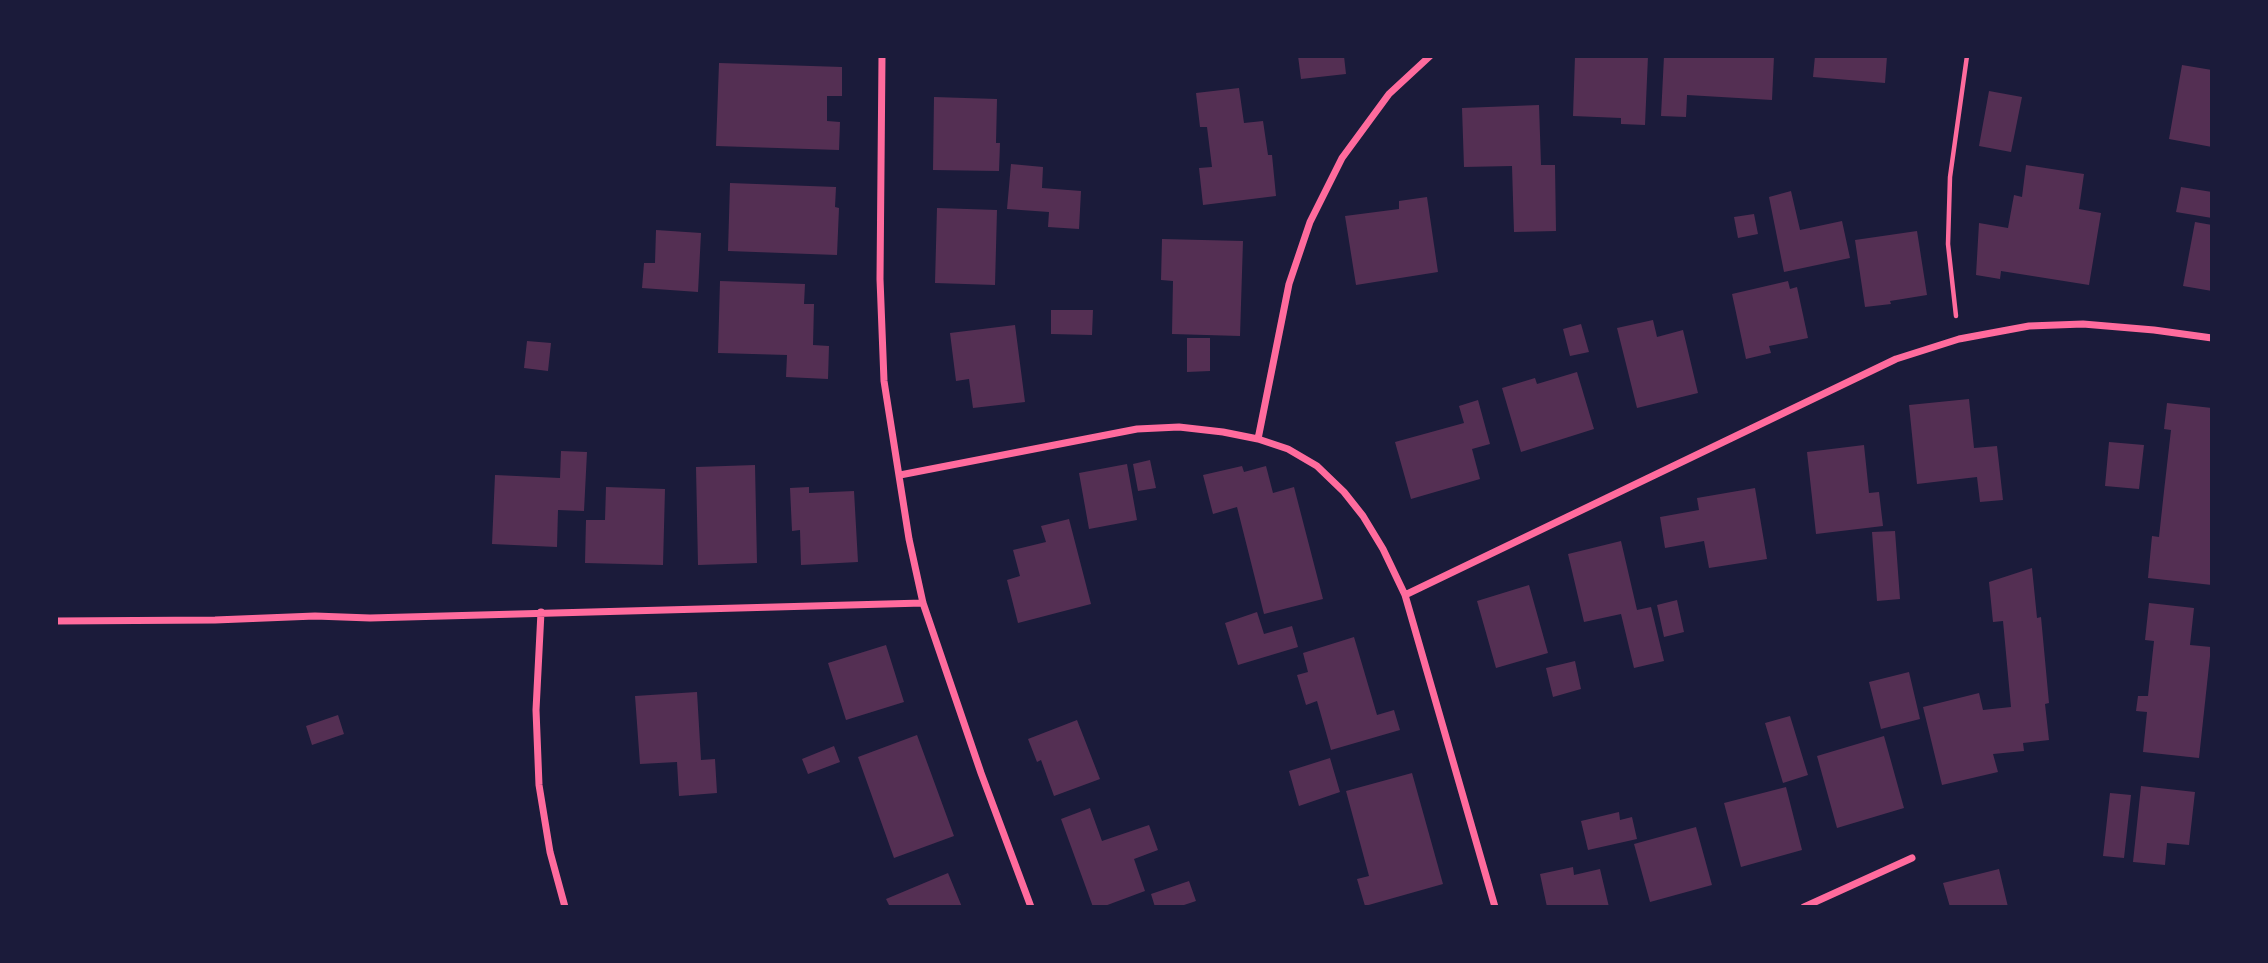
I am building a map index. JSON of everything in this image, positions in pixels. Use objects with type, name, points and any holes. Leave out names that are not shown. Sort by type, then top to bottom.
[{"type":"street","points":[[882,56],[881,304],[884,381],[909,539],[923,603],[981,773],[1031,907]]},
{"type":"street","points":[[1258,439],[1289,284],[1310,222],[1342,158],[1373,115],[1389,94],[1430,56]]},
{"type":"street","points":[[1405,595],[1896,359],[1959,339],[2028,326],[2083,324],[2212,338]]},
{"type":"street","points":[[900,475],[1138,429],[1179,427],[1258,439],[1288,449],[1317,466],[1344,492],[1363,516],[1383,549],[1405,595],[1495,907]]},
{"type":"street","points":[[56,621],[315,616],[370,618],[923,603]]},
{"type":"street","points":[[541,612],[536,710],[540,785],[550,852],[565,907]]},
{"type":"street","points":[[1804,907],[1912,858]]},
{"type":"path","points":[[1959,339],[1948,244],[1950,177],[1968,56]]},
{"type":"building","points":[[1298,56],[1344,56],[1346,74],[1301,79]]},
{"type":"building","points":[[1575,56],[1648,56],[1645,125],[1621,124],[1621,118],[1573,116]]},
{"type":"building","points":[[1664,56],[1774,56],[1772,100],[1687,95],[1686,117],[1661,116]]},
{"type":"building","points":[[1815,56],[1887,56],[1885,83],[1813,77]]},
{"type":"building","points":[[719,63],[842,67],[842,96],[827,96],[827,121],[840,122],[839,150],[716,146]]},
{"type":"building","points":[[2182,65],[2212,70],[2212,147],[2169,139]]},
{"type":"building","points":[[1239,88],[1244,123],[1263,121],[1268,155],[1272,155],[1276,196],[1203,205],[1199,168],[1212,167],[1207,127],[1200,127],[1196,93]]},
{"type":"building","points":[[1989,91],[2022,97],[2011,152],[1979,146]]},
{"type":"building","points":[[934,97],[997,99],[996,143],[1000,143],[999,171],[933,170]]},
{"type":"building","points":[[1539,105],[1541,165],[1555,165],[1556,231],[1514,232],[1512,166],[1464,167],[1462,108]]},
{"type":"building","points":[[1011,164],[1043,167],[1042,188],[1081,191],[1079,229],[1048,227],[1049,212],[1007,209]]},
{"type":"building","points":[[2026,165],[2084,174],[2079,209],[2101,213],[2089,285],[2001,271],[2000,279],[1976,275],[1979,223],[2008,228],[2014,195],[2022,197]]},
{"type":"building","points":[[730,183],[836,187],[835,207],[839,208],[837,255],[728,251]]},
{"type":"building","points":[[2181,187],[2212,192],[2212,218],[2176,212]]},
{"type":"building","points":[[1791,191],[1800,230],[1842,221],[1850,258],[1784,272],[1769,197]]},
{"type":"building","points":[[1427,197],[1438,272],[1356,285],[1345,216],[1399,209],[1399,201]]},
{"type":"building","points":[[937,208],[997,210],[995,285],[935,283]]},
{"type":"building","points":[[1754,214],[1758,234],[1738,238],[1734,217]]},
{"type":"building","points":[[2195,222],[2212,225],[2212,291],[2183,286]]},
{"type":"building","points":[[656,230],[701,233],[698,292],[642,288],[644,263],[655,263]]},
{"type":"building","points":[[1917,231],[1927,295],[1865,307],[1855,240]]},
{"type":"building","points":[[1162,239],[1243,241],[1240,336],[1172,334],[1173,281],[1161,280]]},
{"type":"building","points":[[720,281],[805,284],[804,304],[814,304],[813,345],[829,346],[828,379],[786,377],[787,355],[718,353]]},
{"type":"building","points":[[1788,281],[1790,289],[1797,287],[1808,338],[1769,346],[1771,353],[1746,359],[1732,294]]},
{"type":"building","points":[[1051,310],[1093,310],[1092,335],[1051,334]]},
{"type":"building","points":[[1653,320],[1657,337],[1683,330],[1698,393],[1637,408],[1617,328]]},
{"type":"building","points":[[1581,324],[1589,352],[1570,356],[1563,329]]},
{"type":"building","points":[[1015,325],[1025,402],[973,408],[969,379],[956,381],[950,333]]},
{"type":"building","points":[[1187,338],[1210,338],[1210,371],[1187,372]]},
{"type":"building","points":[[527,341],[551,343],[548,371],[524,368]]},
{"type":"building","points":[[1577,372],[1594,429],[1521,452],[1502,388],[1535,378],[1537,384]]},
{"type":"building","points":[[1969,399],[1974,448],[1997,446],[2003,500],[1980,502],[1977,477],[1917,484],[1909,405]]},
{"type":"building","points":[[1478,400],[1490,444],[1472,449],[1480,479],[1411,499],[1395,442],[1464,423],[1459,406]]},
{"type":"building","points":[[2167,403],[2212,408],[2212,585],[2148,578],[2152,536],[2159,537],[2171,430],[2164,429]]},
{"type":"building","points":[[2109,442],[2144,445],[2139,489],[2105,486]]},
{"type":"building","points":[[1864,445],[1869,493],[1879,492],[1883,526],[1816,534],[1807,452]]},
{"type":"building","points":[[561,451],[587,452],[584,511],[558,510],[557,547],[492,544],[495,475],[560,478]]},
{"type":"building","points":[[1150,460],[1156,488],[1138,491],[1133,464]]},
{"type":"building","points":[[1127,464],[1137,520],[1089,529],[1079,473]]},
{"type":"building","points":[[755,465],[757,563],[698,565],[696,467]]},
{"type":"building","points":[[1242,466],[1244,472],[1266,466],[1273,493],[1294,487],[1323,599],[1264,614],[1237,507],[1213,514],[1203,475]]},
{"type":"building","points":[[606,487],[665,489],[663,565],[585,563],[586,520],[605,520]]},
{"type":"building","points":[[809,487],[809,493],[854,491],[858,562],[801,565],[800,530],[792,531],[790,488]]},
{"type":"building","points":[[1755,488],[1767,559],[1709,568],[1704,541],[1665,548],[1660,517],[1699,510],[1697,498]]},
{"type":"building","points":[[1069,519],[1091,604],[1018,623],[1007,580],[1020,576],[1013,550],[1046,542],[1041,526]]},
{"type":"building","points":[[1895,531],[1900,599],[1877,601],[1872,532]]},
{"type":"building","points":[[1621,541],[1637,610],[1651,607],[1664,661],[1634,668],[1621,614],[1584,622],[1568,554]]},
{"type":"building","points":[[2032,568],[2037,618],[2041,617],[2049,703],[2045,704],[2049,740],[2023,743],[2024,751],[1993,754],[1998,772],[1942,785],[1923,707],[1979,693],[1983,710],[2011,707],[2003,621],[1993,622],[1989,582]]},
{"type":"building","points":[[1529,585],[1548,653],[1496,668],[1477,601]]},
{"type":"building","points":[[1677,600],[1684,632],[1664,637],[1657,605]]},
{"type":"building","points":[[2149,603],[2194,608],[2190,645],[2211,647],[2199,758],[2143,752],[2147,712],[2136,711],[2138,696],[2148,696],[2154,641],[2145,640]]},
{"type":"building","points":[[1257,612],[1264,634],[1292,626],[1298,647],[1238,665],[1225,623]]},
{"type":"building","points":[[1354,637],[1377,715],[1394,710],[1400,730],[1331,750],[1317,701],[1306,705],[1297,675],[1308,672],[1303,653]]},
{"type":"building","points":[[886,645],[904,702],[846,720],[828,663]]},
{"type":"building","points":[[1575,661],[1581,689],[1553,697],[1546,668]]},
{"type":"building","points":[[1909,672],[1920,719],[1881,729],[1869,682]]},
{"type":"building","points":[[697,692],[701,760],[715,759],[717,793],[679,796],[677,762],[640,764],[635,696]]},
{"type":"building","points":[[338,715],[344,734],[312,745],[306,726]]},
{"type":"building","points":[[1790,716],[1808,775],[1783,783],[1765,723]]},
{"type":"building","points":[[1077,720],[1100,779],[1054,796],[1041,760],[1037,762],[1028,739]]},
{"type":"building","points":[[917,735],[954,836],[894,858],[858,757]]},
{"type":"building","points":[[1884,736],[1904,808],[1837,828],[1817,756]]},
{"type":"building","points":[[834,746],[840,762],[808,774],[802,759]]},
{"type":"building","points":[[1330,758],[1340,792],[1299,806],[1289,771]]},
{"type":"building","points":[[1412,773],[1443,884],[1365,906],[1357,879],[1369,876],[1346,791]]},
{"type":"building","points":[[2141,786],[2195,792],[2189,845],[2167,843],[2165,865],[2133,862]]},
{"type":"building","points":[[1786,787],[1802,850],[1741,867],[1724,803]]},
{"type":"building","points":[[2110,793],[2131,795],[2124,858],[2103,856]]},
{"type":"building","points":[[1090,808],[1102,841],[1149,825],[1158,850],[1134,859],[1145,891],[1102,907],[1093,907],[1061,819]]},
{"type":"building","points":[[1619,812],[1620,820],[1632,817],[1637,839],[1588,850],[1581,821]]},
{"type":"building","points":[[1696,827],[1712,885],[1650,902],[1634,844]]},
{"type":"building","points":[[1573,867],[1574,875],[1600,869],[1609,907],[1547,907],[1540,874]]},
{"type":"building","points":[[1999,869],[2008,907],[1950,907],[1943,883]]},
{"type":"building","points":[[948,873],[962,907],[890,907],[886,899]]},
{"type":"building","points":[[1189,881],[1196,901],[1178,907],[1155,907],[1151,894]]}]
